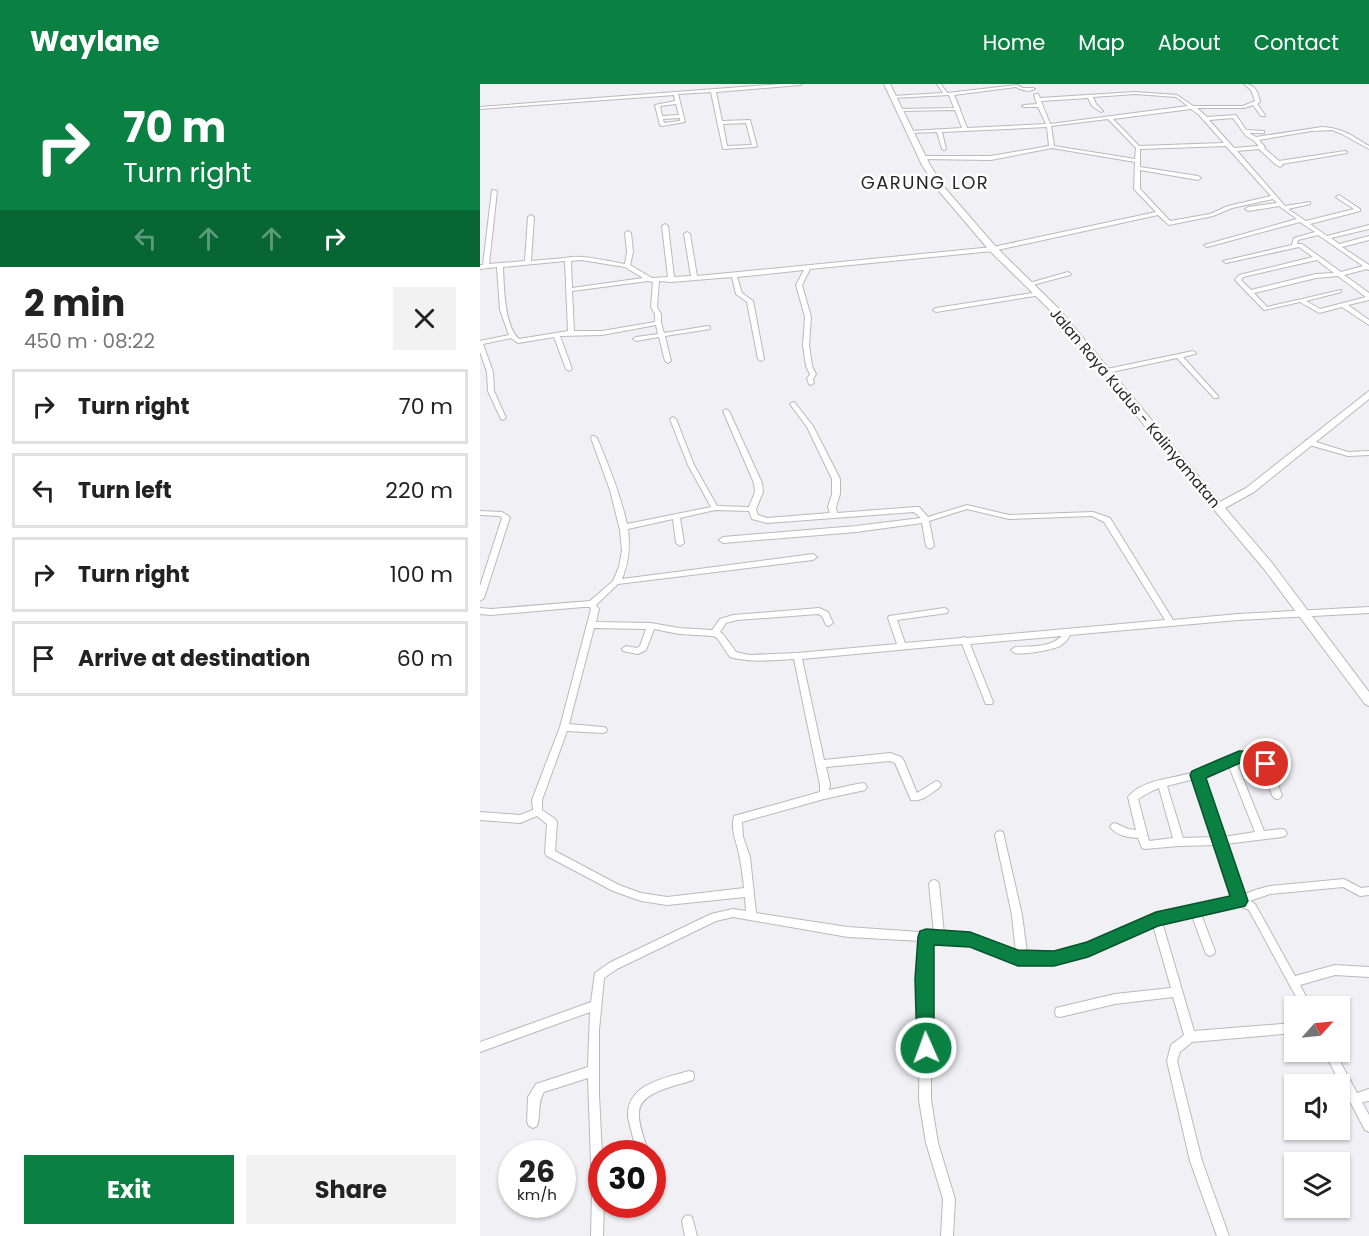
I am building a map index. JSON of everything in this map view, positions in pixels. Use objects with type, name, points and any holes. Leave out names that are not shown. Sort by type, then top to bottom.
[{"type":"main road","name":"Jalan Raya Kudus - Kalinyamatan","points":[[887,84],[922,158],[941,188],[993,249],[1039,294],[1107,371],[1170,452],[1219,507],[1305,613],[1369,701]]},
{"type":"main road","points":[[1219,507],[1250,490],[1369,393]]},
{"type":"street","points":[[480,108],[800,84]]},
{"type":"street","points":[[939,84],[958,109],[965,130]]},
{"type":"street","points":[[1246,84],[1253,88],[1256,94],[1258,102],[1255,105]]},
{"type":"street","points":[[893,97],[1032,86],[1048,126],[1052,147]]},
{"type":"street","points":[[713,90],[725,148],[755,146],[748,121],[721,123]]},
{"type":"street","points":[[1024,106],[1090,96],[1161,92],[1177,96],[1194,107],[1205,118],[1282,206],[1368,267]]},
{"type":"street","points":[[676,94],[682,116],[660,118],[657,105],[678,102]]},
{"type":"street","points":[[1090,96],[1094,105],[1101,111]]},
{"type":"street","points":[[911,132],[1069,127],[1110,118],[1194,107],[1235,108],[1255,105]]},
{"type":"street","points":[[1255,105],[1263,115]]},
{"type":"street","points":[[900,110],[958,109]]},
{"type":"street","points":[[1205,118],[1232,116],[1249,136],[1256,139],[1263,147],[1260,147]]},
{"type":"street","points":[[1110,118],[1138,148],[1136,177],[1139,192],[1167,222],[1175,223],[1273,197]]},
{"type":"street","points":[[1256,139],[1320,128],[1339,130],[1369,148]]},
{"type":"street","points":[[939,131],[944,149]]},
{"type":"street","points":[[1246,131],[1262,132]]},
{"type":"street","points":[[1138,148],[1228,144]]},
{"type":"street","points":[[922,158],[984,158],[1052,147],[1198,178]]},
{"type":"street","points":[[1234,150],[1260,147]]},
{"type":"street","points":[[1260,147],[1279,165],[1345,152]]},
{"type":"street","points":[[494,191],[483,267],[568,258],[604,261],[627,266],[646,279]]},
{"type":"street","points":[[1207,245],[1358,210],[1339,197]]},
{"type":"street","points":[[1248,209],[1308,203]]},
{"type":"street","points":[[569,290],[646,279],[656,281],[734,275],[993,249],[1158,213]]},
{"type":"street","points":[[528,262],[531,217]]},
{"type":"street","points":[[665,226],[671,280]]},
{"type":"street","points":[[1326,238],[1369,227]]},
{"type":"street","points":[[627,266],[630,252],[628,233]]},
{"type":"street","points":[[1294,244],[1296,240],[1319,233]]},
{"type":"street","points":[[687,234],[694,278]]},
{"type":"street","points":[[1338,246],[1369,238]]},
{"type":"street","points":[[1226,261],[1294,244],[1303,246],[1369,297]]},
{"type":"street","points":[[1359,260],[1369,257]]},
{"type":"street","points":[[568,258],[571,333]]},
{"type":"street","points":[[1318,258],[1238,278],[1266,309],[1339,291]]},
{"type":"street","points":[[500,265],[503,310],[512,336],[518,341],[571,333],[602,333],[658,322]]},
{"type":"street","points":[[808,267],[799,285],[808,317],[806,345],[809,368],[813,374],[810,379],[811,383]]},
{"type":"street","points":[[1250,292],[1316,276],[1341,274],[1368,267]]},
{"type":"street","points":[[1029,284],[1068,274]]},
{"type":"street","points":[[734,275],[739,294],[750,301],[761,359]]},
{"type":"street","points":[[656,281],[654,307],[658,314],[668,360]]},
{"type":"street","points":[[936,310],[1039,294]]},
{"type":"street","points":[[1300,301],[1309,303],[1319,311],[1369,297]]},
{"type":"street","points":[[1343,304],[1367,320]]},
{"type":"street","points":[[636,339],[708,328]]},
{"type":"street","points":[[557,335],[569,369]]},
{"type":"street","points":[[503,418],[490,391],[490,372],[480,343],[512,336]]},
{"type":"street","points":[[1107,371],[1193,354]]},
{"type":"street","points":[[1179,356],[1216,397]]},
{"type":"street","points":[[793,404],[810,426],[826,463],[836,479],[836,494],[832,507],[834,515]]},
{"type":"street","points":[[726,411],[758,483],[759,492],[752,509],[755,517],[767,521],[908,509],[921,512],[925,520],[930,546]]},
{"type":"street","points":[[673,418],[691,465],[715,508]]},
{"type":"street","points":[[480,611],[592,604],[616,582],[624,559],[625,527],[618,497],[594,438]]},
{"type":"street","points":[[1308,442],[1348,454],[1369,453]]},
{"type":"street","points":[[723,540],[856,529],[925,520],[967,507],[1009,517],[1072,513],[1100,515],[1107,520],[1171,623]]},
{"type":"street","points":[[625,527],[715,508],[752,509]]},
{"type":"street","points":[[480,513],[502,514],[506,517],[480,598]]},
{"type":"street","points":[[676,517],[680,543]]},
{"type":"street","points":[[616,582],[813,557]]},
{"type":"street","points":[[592,604],[596,612],[564,727],[537,800],[538,812],[552,822],[549,850],[552,855],[616,888],[641,897],[667,901],[750,897]]},
{"type":"street","points":[[901,645],[892,618],[944,610]]},
{"type":"street","points":[[591,625],[651,626],[686,632],[715,633],[736,656],[797,656],[901,645],[1171,623],[1369,610]]},
{"type":"street","points":[[715,633],[718,624],[725,619],[737,617],[819,611],[825,614],[829,623]]},
{"type":"street","points":[[626,649],[638,651],[644,648],[651,626]]},
{"type":"street","points":[[1015,650],[1057,646],[1065,640],[1068,632]]},
{"type":"street","points":[[964,640],[989,702]]},
{"type":"street","points":[[797,656],[821,764],[824,795]]},
{"type":"street","points":[[564,727],[603,730]]},
{"type":"street","points":[[821,764],[890,757],[898,760],[914,797],[918,797],[936,785]]},
{"type":"street","points":[[1277,795],[1265,763],[1246,757],[1231,759],[1197,775],[1151,786],[1133,798],[1145,845],[1221,841],[1282,833]]},
{"type":"street","points":[[1231,759],[1261,835]]},
{"type":"street","points":[[1197,775],[1240,901],[1252,907],[1301,996]]},
{"type":"street","points":[[1162,783],[1179,842]]},
{"type":"street","points":[[751,915],[745,857],[738,837],[737,819],[862,787]]},
{"type":"street","points":[[480,816],[520,819],[538,812]]},
{"type":"street","points":[[1115,827],[1126,833],[1142,834]]},
{"type":"street","points":[[1000,835],[1017,915],[1022,958]]},
{"type":"street","points":[[597,1140],[593,1071],[598,980],[602,973],[613,966],[716,917],[733,913],[848,932],[978,942],[1010,956],[1054,958],[1071,955],[1156,919],[1240,901],[1270,890],[1347,883],[1360,892],[1369,891]]},
{"type":"street","points":[[934,884],[939,938]]},
{"type":"street","points":[[1195,912],[1210,951]]},
{"type":"street","points":[[1156,919],[1190,1037]]},
{"type":"street","points":[[926,937],[925,1100],[932,1143],[949,1199],[947,1236]]},
{"type":"street","points":[[1293,982],[1335,970],[1369,972]]},
{"type":"street","points":[[1060,1012],[1115,999],[1177,992]]},
{"type":"street","points":[[480,1047],[596,1005]]},
{"type":"street","points":[[1223,1236],[1196,1161],[1172,1061],[1175,1048],[1190,1037],[1284,1030]]},
{"type":"street","points":[[1334,1062],[1369,1126]]},
{"type":"street","points":[[533,1122],[534,1097],[540,1088],[593,1071]]},
{"type":"street","points":[[640,1140],[633,1112],[636,1100],[642,1094],[689,1076]]},
{"type":"street","points":[[1354,1099],[1369,1095]]},
{"type":"street","points":[[597,1236],[598,1218]]},
{"type":"street","points":[[688,1221],[691,1236]]},
{"type":"district","name":"GARUNG LOR","points":[[925,183]]},
{"type":"route","points":[[926,1048],[924,979],[926,937],[970,940],[1018,958],[1054,958],[1088,949],[1156,919],[1240,901],[1214,819],[1197,775],[1239,757],[1266,764]]}]
